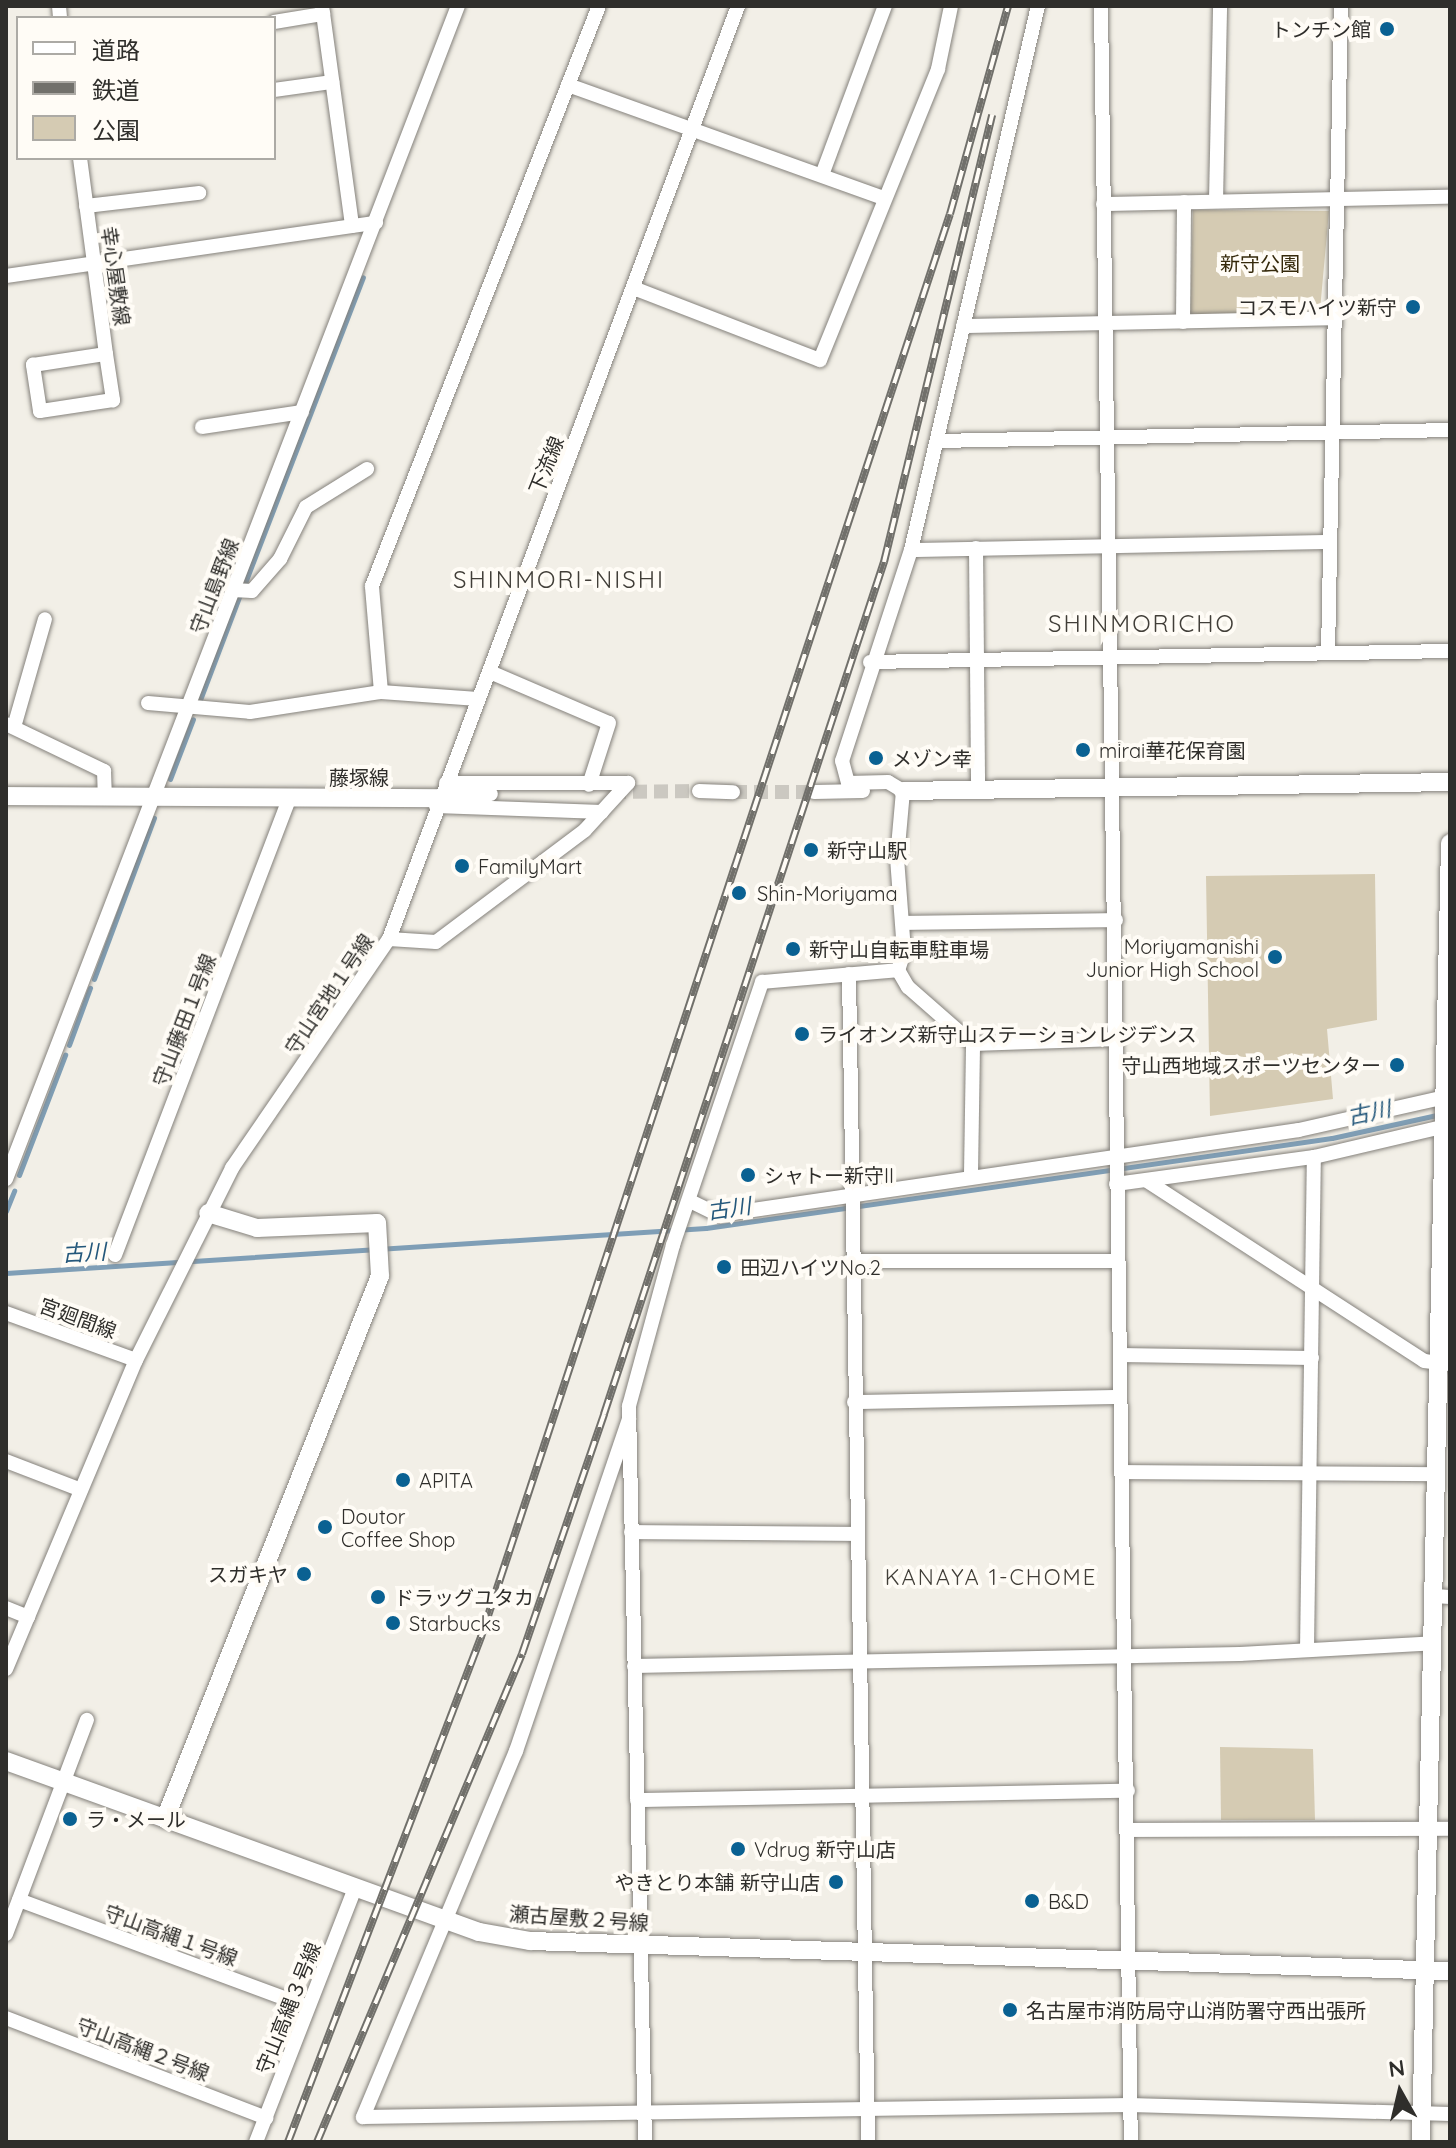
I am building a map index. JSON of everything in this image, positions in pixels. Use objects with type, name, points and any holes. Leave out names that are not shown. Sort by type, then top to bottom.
[{"type":"street","name":"守山島野線","points":[[6,1179],[150,797],[187,712],[458,6]]},
{"type":"street","points":[[381,692],[372,586],[599,6]]},
{"type":"street","name":"下流線","points":[[389,939],[440,796],[636,289],[738,6]]},
{"type":"street","points":[[822,175],[885,6]]},
{"type":"street","points":[[636,289],[820,360],[883,198],[938,69],[951,6]]},
{"type":"street","points":[[903,791],[888,782],[848,783],[842,761],[870,662],[911,550],[1038,6]]},
{"type":"street","points":[[1101,6],[1105,437],[1118,1039],[1116,1184],[1131,1956],[1131,2142]]},
{"type":"street","points":[[1216,201],[1220,6]]},
{"type":"street","points":[[1328,653],[1341,6]]},
{"type":"street","points":[[276,22],[322,10],[352,226]]},
{"type":"street","points":[[276,90],[332,82]]},
{"type":"street","points":[[568,85],[883,198]]},
{"type":"street","name":"幸心屋敷線","points":[[80,160],[113,400],[40,411],[33,365],[106,354]]},
{"type":"street","points":[[86,206],[199,193]]},
{"type":"street","points":[[1103,204],[1450,197]]},
{"type":"street","points":[[1183,322],[1184,202]]},
{"type":"street","points":[[6,276],[376,223]]},
{"type":"street","points":[[963,326],[1335,318]]},
{"type":"street","points":[[202,427],[302,412]]},
{"type":"street","points":[[938,441],[1450,430]]},
{"type":"street","points":[[233,590],[252,591],[280,559],[306,507],[367,469]]},
{"type":"street","points":[[911,550],[1330,542]]},
{"type":"street","points":[[976,548],[978,790]]},
{"type":"street","points":[[45,619],[10,726],[104,771],[105,798]]},
{"type":"street","points":[[870,662],[1450,651]]},
{"type":"street","points":[[440,796],[589,785],[609,723],[490,672]]},
{"type":"street","points":[[148,703],[187,712],[250,712],[381,692],[478,699]]},
{"type":"street","points":[[814,792],[1450,782]]},
{"type":"street","name":"守山宮地１号線","points":[[136,1360],[208,1213],[389,939],[436,942],[602,812],[628,783],[589,785]]},
{"type":"street","points":[[699,791],[733,792]]},
{"type":"street","points":[[898,970],[905,923],[897,858],[903,791]]},
{"type":"street","name":"藤塚線","points":[[6,796],[289,799],[612,792]]},
{"type":"street","points":[[440,796],[602,812]]},
{"type":"street","name":"守山藤田１号線","points":[[115,1255],[289,799]]},
{"type":"street","points":[[1421,2142],[1428,1970],[1434,1643],[1442,1597],[1437,1474],[1444,1364],[1450,843]]},
{"type":"street","points":[[905,923],[1116,920]]},
{"type":"street","points":[[971,1174],[973,1044],[898,970],[762,982],[690,1208],[673,1248],[629,1419],[516,1751],[363,2117],[645,2116],[1130,2105],[1450,2114]]},
{"type":"street","points":[[849,974],[851,1261],[868,2142]]},
{"type":"street","points":[[973,1044],[1118,1039]]},
{"type":"street","points":[[690,1208],[719,1215],[852,1190],[1117,1152],[1299,1130],[1446,1098]]},
{"type":"street","points":[[1116,1184],[1314,1157],[1446,1124]]},
{"type":"street","points":[[1307,1649],[1312,1473],[1314,1157]]},
{"type":"street","points":[[1147,1181],[1312,1286],[1444,1364]]},
{"type":"street","points":[[165,1819],[380,1276],[377,1223],[257,1228],[208,1213]]},
{"type":"street","points":[[851,1261],[1118,1261]]},
{"type":"street","name":"宮廻間線","points":[[6,1313],[136,1360]]},
{"type":"street","points":[[1120,1355],[1312,1358]]},
{"type":"street","points":[[6,1669],[136,1360]]},
{"type":"street","points":[[854,1402],[1120,1397]]},
{"type":"street","points":[[629,1419],[645,2142]]},
{"type":"street","points":[[6,1461],[81,1490]]},
{"type":"street","points":[[1122,1472],[1437,1474]]},
{"type":"street","points":[[631,1532],[856,1534]]},
{"type":"street","points":[[6,1608],[28,1617]]},
{"type":"street","points":[[634,1666],[1125,1656],[1434,1643]]},
{"type":"street","points":[[6,1934],[66,1783],[87,1720]]},
{"type":"street","name":"瀬古屋敷２号線","points":[[6,1761],[445,1920],[530,1941],[1131,1956],[1450,1971]]},
{"type":"street","points":[[637,1800],[1128,1791]]},
{"type":"street","points":[[1128,1830],[1450,1829]]},
{"type":"street","name":"守山高縄３号線","points":[[256,2142],[355,1888]]},
{"type":"street","name":"守山高縄１号線","points":[[19,1900],[308,2007]]},
{"type":"street","name":"守山高縄２号線","points":[[6,2018],[266,2118]]},
{"type":"green space","name":"新守公園","points":[[1193,210],[1329,211],[1320,310],[1190,316]]},
{"type":"green space","points":[[1375,874],[1377,1020],[1327,1029],[1333,1099],[1210,1116],[1206,876]]},
{"type":"green space","points":[[1220,1747],[1313,1749],[1315,1820],[1221,1820]]},
{"type":"waterway","points":[[243,588],[363,277]]},
{"type":"waterway","points":[[198,705],[239,597]]},
{"type":"waterway","points":[[170,779],[193,719]]},
{"type":"waterway","points":[[94,979],[154,818]]},
{"type":"waterway","points":[[69,1045],[90,988]]},
{"type":"waterway","points":[[19,1175],[65,1055]]},
{"type":"waterway","name":"古川","points":[[6,1273],[706,1228],[1332,1138],[1441,1114]]},
{"type":"waterway","points":[[6,1211],[14,1191]]},
{"type":"tunnel","points":[[612,792],[699,791]]},
{"type":"tunnel","points":[[733,792],[814,792]]},
{"type":"railway","points":[[288,2142],[481,1637],[950,214],[1008,6]]},
{"type":"railway","points":[[317,2142],[522,1654],[604,1414],[884,562],[992,115]]},
{"type":"place","name":"トンチン館","points":[[1387,29]]},
{"type":"place","name":"コスモハイツ新守","points":[[1413,307]]},
{"type":"place","name":"mirai華花保育園","points":[[1083,750]]},
{"type":"place","name":"メゾン幸","points":[[876,758]]},
{"type":"place","name":"新守山駅","points":[[811,850]]},
{"type":"place","name":"FamilyMart","points":[[462,866]]},
{"type":"place","name":"Shin-Moriyama","points":[[739,893]]},
{"type":"place","name":"新守山自転車駐車場","points":[[793,949]]},
{"type":"place","name":"Moriyamanishi Junior High School","points":[[1275,957]]},
{"type":"place","name":"ライオンズ新守山ステーションレジデンス","points":[[802,1034]]},
{"type":"place","name":"守山西地域スポーツセンター","points":[[1397,1065]]},
{"type":"place","name":"シャトー新守II","points":[[748,1175]]},
{"type":"place","name":"田辺ハイツNo.2","points":[[724,1267]]},
{"type":"place","name":"APITA","points":[[403,1480]]},
{"type":"place","name":"Doutor Coffee Shop","points":[[325,1527]]},
{"type":"place","name":"スガキヤ","points":[[304,1574]]},
{"type":"place","name":"ドラッグユタカ","points":[[378,1597]]},
{"type":"place","name":"Starbucks","points":[[393,1623]]},
{"type":"place","name":"ラ・メール","points":[[70,1819]]},
{"type":"place","name":"Vdrug 新守山店","points":[[738,1849]]},
{"type":"place","name":"やきとり本舗 新守山店","points":[[836,1882]]},
{"type":"place","name":"B&D","points":[[1032,1901]]},
{"type":"place","name":"名古屋市消防局守山消防署守西出張所","points":[[1010,2010]]},
{"type":"district","name":"SHINMORI-NISHI","points":[[559,580]]},
{"type":"district","name":"SHINMORICHO","points":[[1142,624]]},
{"type":"district","name":"KANAYA 1-CHOME","points":[[991,1578]]}]
